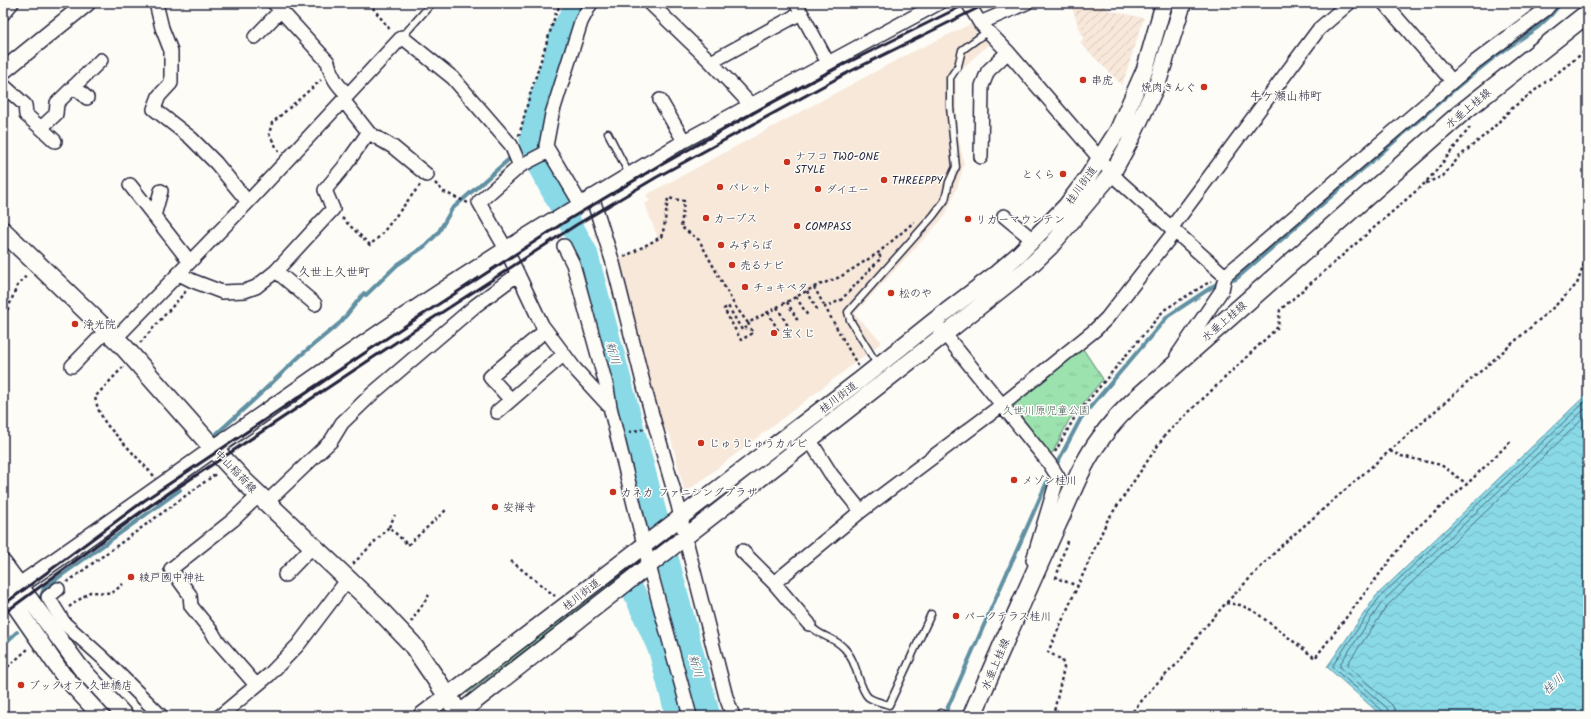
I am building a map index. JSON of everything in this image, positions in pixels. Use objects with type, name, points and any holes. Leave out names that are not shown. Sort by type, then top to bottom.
[{"type":"main road","name":"水垂上桂線","points":[[972,716],[1034,574],[1084,466],[1099,440],[1124,411],[1460,114],[1586,12]]},
{"type":"main road","name":"中山稲荷線","points":[[3,231],[111,334],[229,465],[376,606],[412,644],[459,715]]},
{"type":"street","points":[[3,14],[12,3]]},
{"type":"street","points":[[3,71],[87,3]]},
{"type":"street","points":[[156,3],[162,28],[171,51],[171,84],[159,96],[154,110],[191,138],[216,163],[248,202]]},
{"type":"street","points":[[580,203],[547,152],[546,146],[552,114],[581,22],[591,3]]},
{"type":"street","points":[[650,3],[751,105]]},
{"type":"street","points":[[8,591],[214,449],[347,354],[506,249],[684,141],[939,3]]},
{"type":"street","points":[[968,3],[984,27],[1008,52],[1100,159],[1113,172],[1119,181],[1173,229],[1223,279]]},
{"type":"street","points":[[984,27],[1026,3]]},
{"type":"street","name":"桂川街道","points":[[459,715],[810,439],[939,327],[1033,240],[1066,206],[1088,177],[1126,114],[1143,75],[1164,3]]},
{"type":"street","name":"桂川街道","points":[[421,716],[878,366],[1028,268],[1050,247],[1113,172],[1152,98],[1183,3]]},
{"type":"street","points":[[774,583],[861,511],[1002,405],[1095,330],[1107,318],[1319,29],[1349,3]]},
{"type":"street","points":[[1384,3],[1452,81]]},
{"type":"street","points":[[1167,372],[1223,279],[1452,81],[1546,9],[1551,3]]},
{"type":"street","points":[[254,37],[278,7],[328,62],[330,73],[369,133],[393,147],[427,175]]},
{"type":"street","points":[[710,62],[798,8],[828,63]]},
{"type":"street","points":[[72,366],[179,274],[286,162],[400,39],[453,78],[511,145],[521,165]]},
{"type":"street","points":[[981,157],[982,86],[988,71],[1008,52]]},
{"type":"street","points":[[41,128],[56,114],[57,103],[101,60]]},
{"type":"street","points":[[3,85],[25,105],[26,115],[55,141]]},
{"type":"street","points":[[74,86],[87,98]]},
{"type":"street","points":[[660,100],[684,141]]},
{"type":"street","points":[[179,274],[222,292],[245,291],[256,287],[276,271],[333,209],[325,190],[369,133]]},
{"type":"street","points":[[547,152],[521,165],[479,202],[506,249],[546,330],[563,355],[610,407]]},
{"type":"street","points":[[130,185],[190,262]]},
{"type":"street","points":[[154,216],[161,191]]},
{"type":"street","points":[[592,196],[613,263],[683,538],[726,696],[733,716]]},
{"type":"street","points":[[1004,216],[1033,240]]},
{"type":"street","points":[[564,246],[573,264],[607,388],[617,435],[652,562],[690,716]]},
{"type":"street","points":[[276,271],[315,304]]},
{"type":"street","points":[[256,685],[216,640],[212,632],[191,606],[190,595],[171,569],[263,498],[331,440],[342,423],[372,394],[475,306],[518,274]]},
{"type":"street","points":[[939,327],[1058,477],[1033,558],[1034,574]]},
{"type":"street","points":[[511,400],[490,377],[546,330]]},
{"type":"street","points":[[497,412],[563,355]]},
{"type":"street","points":[[810,439],[831,474],[861,511]]},
{"type":"street","points":[[285,575],[313,546]]},
{"type":"street","points":[[742,550],[774,583],[809,624]]},
{"type":"street","points":[[3,564],[8,591],[39,640],[63,675],[101,716]]},
{"type":"street","points":[[227,714],[298,645],[346,577]]},
{"type":"street","points":[[58,589],[48,597],[59,614],[62,631],[80,667],[125,716]]},
{"type":"street","points":[[8,591],[62,631],[104,659],[161,716]]},
{"type":"lane","points":[[400,39],[432,3]]},
{"type":"lane","points":[[878,366],[850,320],[848,312],[933,216],[945,200],[949,182],[956,167],[950,107],[950,78],[958,66],[962,50],[984,27]]},
{"type":"lane","points":[[608,133],[629,174]]},
{"type":"lane","points":[[809,624],[815,632],[834,640],[844,647],[852,658],[862,686],[869,698],[889,705],[931,614]]},
{"type":"path","points":[[369,3],[400,39]]},
{"type":"path","points":[[514,151],[519,144],[520,130],[529,98],[556,13],[561,3]]},
{"type":"path","points":[[1424,184],[1442,176],[1460,156],[1492,129],[1511,109],[1588,49]]},
{"type":"path","points":[[286,162],[280,155],[269,134],[272,123],[316,83],[330,73]]},
{"type":"path","points":[[1052,716],[1064,668],[1062,660],[1048,652],[1107,521],[1165,435],[1278,327],[1280,310],[1424,184],[1473,124]]},
{"type":"path","points":[[333,209],[370,245],[381,235],[427,175],[444,192],[473,206],[479,202]]},
{"type":"path","points":[[613,263],[661,237],[664,228],[668,198],[684,200],[681,227],[699,240],[735,306],[748,325],[753,333],[741,340],[724,309],[728,306],[742,330],[748,325],[777,307],[814,287],[840,277],[878,253],[910,225]]},
{"type":"path","points":[[825,307],[841,300],[881,258],[878,253]]},
{"type":"path","points":[[1129,716],[1154,686],[1179,662],[1201,632],[1226,603],[1281,546],[1555,306],[1577,284],[1588,253]]},
{"type":"path","points":[[3,321],[17,286],[38,264]]},
{"type":"path","points":[[1049,464],[1076,414],[1164,310],[1212,280],[1223,279]]},
{"type":"path","points":[[162,485],[106,424],[98,409],[95,397],[194,281]]},
{"type":"path","points":[[814,287],[858,366]]},
{"type":"path","points":[[807,291],[818,311]]},
{"type":"path","points":[[796,297],[808,316]]},
{"type":"path","points":[[787,302],[798,322]]},
{"type":"path","points":[[777,307],[788,326]]},
{"type":"path","points":[[768,312],[779,332]]},
{"type":"path","points":[[617,435],[655,426]]},
{"type":"path","points":[[1226,603],[1240,605],[1254,611],[1314,658],[1411,533],[1467,484],[1511,442]]},
{"type":"path","points":[[1390,451],[1401,456],[1441,464],[1467,484]]},
{"type":"path","points":[[58,589],[229,465]]},
{"type":"path","points":[[389,527],[408,545],[447,509]]},
{"type":"path","points":[[346,577],[375,540],[389,527],[394,515]]},
{"type":"path","points":[[511,561],[566,606]]},
{"type":"path","points":[[1060,580],[1078,586]]},
{"type":"path","points":[[59,614],[90,592],[112,593],[123,584]]},
{"type":"path","points":[[402,634],[430,595]]},
{"type":"path","points":[[3,671],[39,640]]},
{"type":"shaded area","points":[[1070,3],[1105,3],[1108,10],[1144,18],[1122,85],[1080,43],[1083,38]]},
{"type":"shaded area","points":[[971,24],[990,43],[955,75],[957,130],[964,164],[958,185],[945,216],[854,314],[882,342],[685,493],[670,435],[661,425],[617,261],[658,238],[645,204],[650,201],[646,195],[910,53]]},
{"type":"green space","points":[[1171,3],[1175,3],[1149,82],[1127,130],[1114,153],[1111,151]]},
{"type":"green space","name":"久世川原児童公園","points":[[1083,349],[1103,379],[1069,420],[1053,452],[1048,456],[1013,410],[1015,401]]},
{"type":"green space","points":[[639,560],[641,563],[468,693],[466,692],[467,689]]},
{"type":"green space","points":[[69,666],[94,695],[116,716],[109,716],[68,667]]},
{"type":"water","name":"桂川","points":[[1588,393],[1588,716],[1382,716],[1327,667],[1376,596]]},
{"type":"waterway","name":"新川","points":[[578,3],[562,31],[551,70],[538,106],[531,140],[533,154],[586,252],[709,716]]},
{"type":"waterway","points":[[944,716],[1046,484],[1081,418],[1168,316],[1215,285],[1236,279],[1457,87],[1497,55],[1538,27],[1561,3]]},
{"type":"waterway","points":[[213,437],[301,355],[341,322],[364,293],[366,295],[397,265],[425,246],[438,233],[452,209],[531,140]]},
{"type":"waterway","points":[[41,597],[44,588],[180,490]]},
{"type":"waterway","points":[[635,594],[660,651],[677,716]]},
{"type":"waterway","points":[[3,645],[17,632]]},
{"type":"railway","points":[[3,605],[145,500],[402,328],[571,218],[766,106],[841,66],[968,3]]},
{"type":"railway","points":[[3,614],[150,506],[407,335],[576,225],[657,177],[847,73],[988,3]]},
{"type":"place","name":"串虎","points":[[1083,80]]},
{"type":"place","name":"焼肉きんぐ","points":[[1204,87]]},
{"type":"place","name":"ナフコ TWO-ONE STYLE","points":[[787,162]]},
{"type":"place","name":"とくら","points":[[1063,174]]},
{"type":"place","name":"THREEPPY","points":[[884,180]]},
{"type":"place","name":"パレット","points":[[720,187]]},
{"type":"place","name":"ダイエー","points":[[818,189]]},
{"type":"place","name":"カーブス","points":[[706,218]]},
{"type":"place","name":"リカーマウンテン","points":[[968,219]]},
{"type":"place","name":"COMPASS","points":[[797,226]]},
{"type":"place","name":"みずらぼ","points":[[721,245]]},
{"type":"place","name":"売るナビ","points":[[732,265]]},
{"type":"place","name":"チョキペタ","points":[[745,287]]},
{"type":"place","name":"松のや","points":[[891,293]]},
{"type":"place","name":"浄光院","points":[[75,324]]},
{"type":"place","name":"宝くじ","points":[[774,333]]},
{"type":"place","name":"じゅうじゅうカルビ","points":[[701,443]]},
{"type":"place","name":"メゾン桂川","points":[[1014,480]]},
{"type":"place","name":"カネカ ファニシングプラザ","points":[[613,492]]},
{"type":"place","name":"安禅寺","points":[[495,507]]},
{"type":"place","name":"綾戸國中神社","points":[[131,577]]},
{"type":"place","name":"パークテラス桂川","points":[[956,616]]},
{"type":"place","name":"ブックオフ 久世橋店","points":[[21,685]]},
{"type":"district","name":"牛ケ瀬山柿町","points":[[1286,96]]},
{"type":"district","name":"久世上久世町","points":[[334,272]]}]
